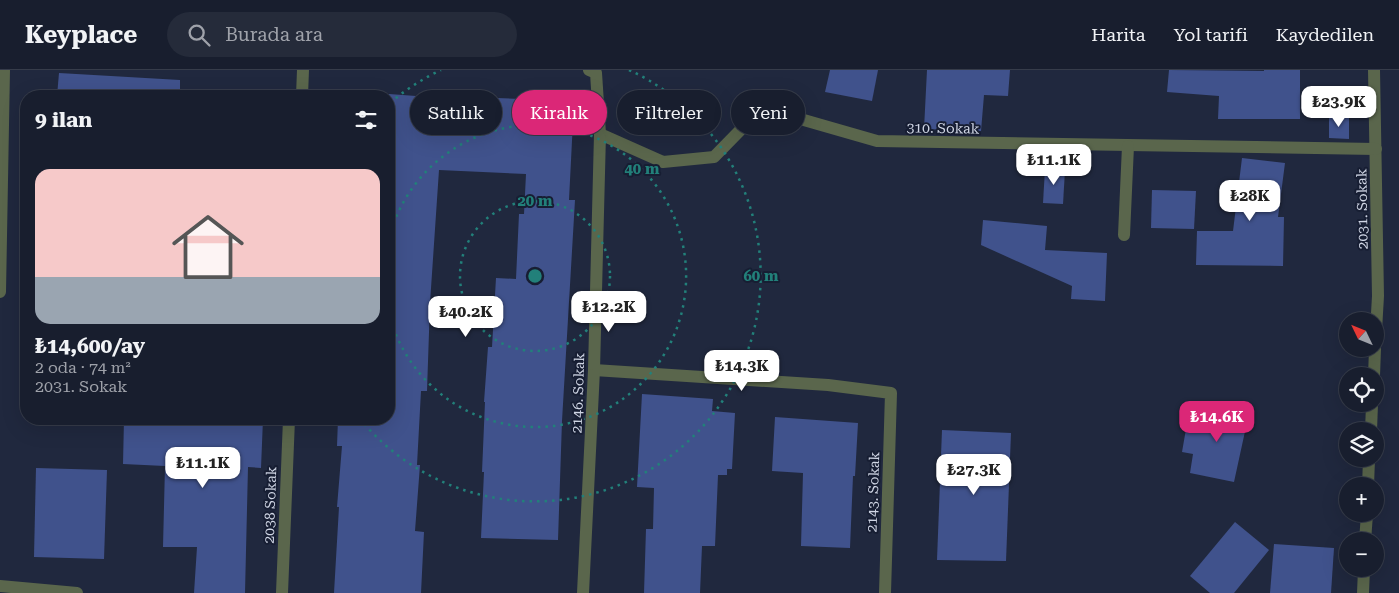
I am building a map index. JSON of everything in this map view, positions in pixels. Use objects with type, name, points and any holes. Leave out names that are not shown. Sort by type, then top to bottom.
[{"type":"street","points":[[0,292],[4,70]]},
{"type":"street","points":[[302,90],[303,70]]},
{"type":"street","name":"2031. Sokak","points":[[1374,70],[1377,312]]},
{"type":"street","name":"2146. Sokak","points":[[592,72],[594,90]]},
{"type":"street","name":"310. Sokak","points":[[602,135],[663,162],[714,157],[762,108],[877,142],[1376,149]]},
{"type":"street","name":"2146. Sokak","points":[[583,593],[594,370],[600,135]]},
{"type":"street","points":[[1124,235],[1128,146]]},
{"type":"street","name":"2143. Sokak","points":[[594,370],[828,385],[891,393],[885,593]]},
{"type":"street","name":"2038 Sokak","points":[[282,593],[289,425]]},
{"type":"street","points":[[1363,593],[1364,577]]},
{"type":"street","points":[[0,586],[77,593]]},
{"type":"building","points":[[830,70],[878,70],[872,101],[825,92]]},
{"type":"building","points":[[927,70],[1010,70],[1008,96],[984,95],[981,131],[924,129]]},
{"type":"building","points":[[1169,70],[1300,70],[1300,119],[1218,119],[1219,96],[1167,92]]},
{"type":"building","points":[[59,73],[180,80],[180,90],[58,90]]},
{"type":"building","points":[[395,94],[410,96],[410,135],[502,135],[502,98],[512,99],[512,135],[572,135],[569,200],[575,200],[562,421],[558,540],[481,538],[484,472],[482,472],[484,402],[488,347],[492,347],[496,278],[516,279],[519,214],[524,214],[526,174],[439,170],[430,303],[427,391],[421,391],[417,465],[420,465],[415,531],[424,532],[421,593],[334,593],[339,507],[337,507],[342,446],[337,446],[338,425],[395,425]]},
{"type":"building","points":[[1329,118],[1349,118],[1349,139],[1329,138]]},
{"type":"building","points":[[1242,158],[1285,163],[1278,217],[1284,217],[1283,266],[1196,265],[1197,231],[1233,231]]},
{"type":"building","points":[[1045,169],[1065,170],[1063,204],[1043,203]]},
{"type":"building","points":[[1152,190],[1196,191],[1194,229],[1151,228]]},
{"type":"building","points":[[983,220],[1047,226],[1045,250],[1107,253],[1105,301],[1071,299],[1072,286],[981,245]]},
{"type":"building","points":[[642,394],[713,399],[712,411],[735,413],[732,469],[727,469],[727,475],[718,475],[715,546],[702,546],[700,593],[644,593],[646,529],[653,529],[654,488],[637,487]]},
{"type":"building","points":[[1204,405],[1249,413],[1234,482],[1190,473],[1193,454],[1182,452],[1186,429],[1199,432]]},
{"type":"building","points":[[775,417],[858,423],[855,476],[853,476],[850,548],[801,546],[803,473],[772,471]]},
{"type":"building","points":[[124,425],[263,425],[261,468],[248,467],[245,593],[194,593],[197,547],[163,547],[165,466],[123,464]]},
{"type":"building","points":[[942,430],[1011,433],[1006,561],[937,560]]},
{"type":"building","points":[[36,468],[107,470],[104,559],[34,557]]},
{"type":"building","points":[[1235,522],[1269,550],[1234,593],[1210,593],[1190,576]]},
{"type":"building","points":[[1274,544],[1334,548],[1331,593],[1270,593]]}]
